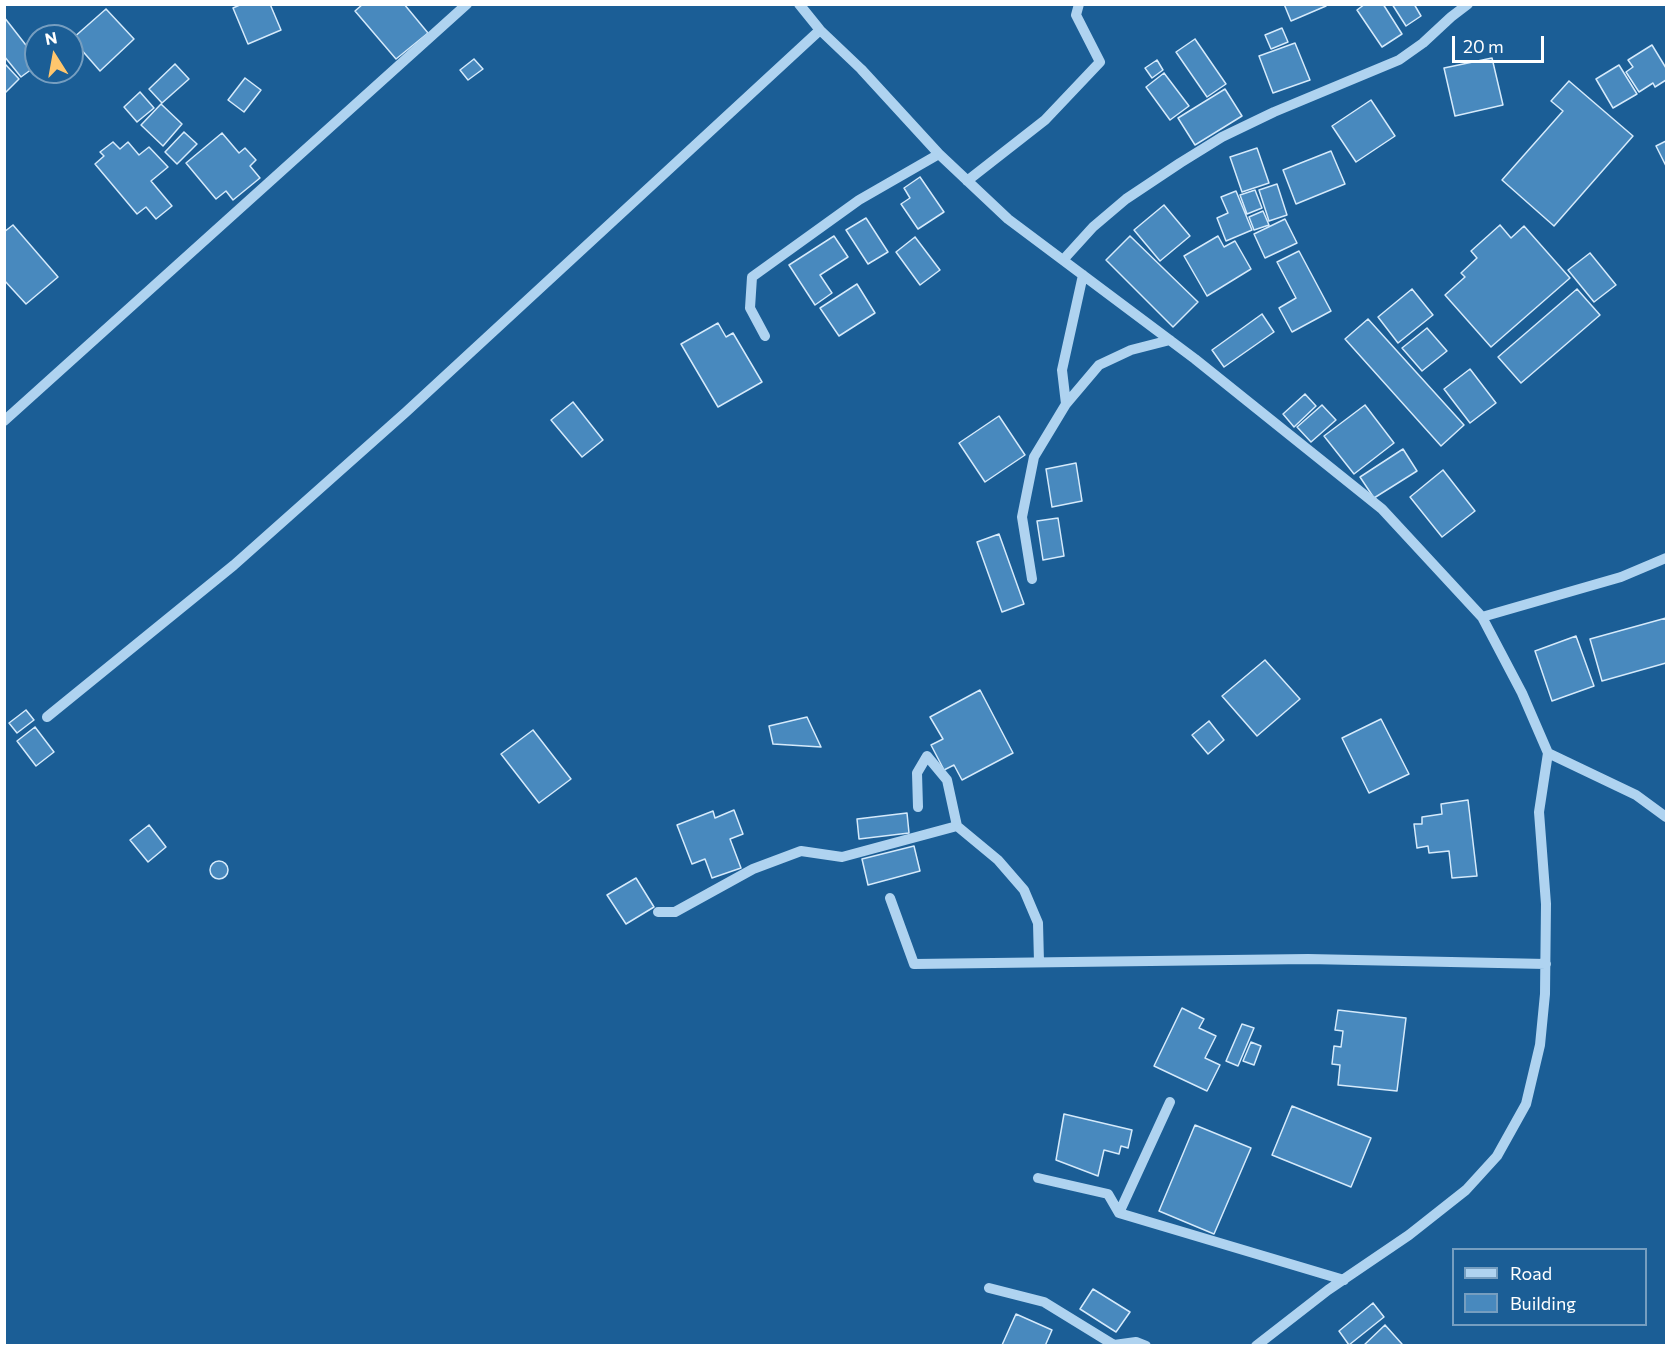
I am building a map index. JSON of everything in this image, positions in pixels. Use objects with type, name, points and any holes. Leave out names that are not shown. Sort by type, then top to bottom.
[{"type":"street","points":[[4,421],[467,4]]},
{"type":"street","points":[[799,4],[820,30],[861,69],[939,154],[1008,219],[1170,340],[1382,509],[1482,617],[1522,693],[1548,753],[1539,812],[1546,904],[1545,994],[1540,1045],[1526,1104],[1497,1156],[1466,1190],[1256,1346]]},
{"type":"street","points":[[967,181],[1045,120],[1100,62],[1076,15],[1079,4]]},
{"type":"street","points":[[1063,260],[1093,227],[1126,199],[1180,163],[1222,137],[1263,117],[1399,60],[1424,43],[1468,4]]},
{"type":"street","points":[[47,717],[234,565],[406,412],[820,30]]},
{"type":"street","points":[[765,336],[750,308],[752,277],[859,200],[939,154]]},
{"type":"street","points":[[1066,404],[1062,370],[1083,275]]},
{"type":"street","points":[[1032,579],[1022,517],[1034,457],[1066,404],[1099,364],[1131,350],[1170,340]]},
{"type":"street","points":[[1482,617],[1621,577],[1666,558]]},
{"type":"street","points":[[1548,753],[1636,795],[1666,817]]},
{"type":"street","points":[[918,807],[917,773],[927,756],[947,780],[957,826],[998,860],[1024,890],[1038,923],[1039,962]]},
{"type":"street","points":[[658,912],[675,912],[753,869],[801,851],[842,857],[957,826]]},
{"type":"street","points":[[890,898],[914,964],[1308,959],[1546,964]]},
{"type":"street","points":[[1119,1213],[1170,1102]]},
{"type":"street","points":[[1038,1178],[1108,1194],[1119,1213],[1344,1280]]},
{"type":"street","points":[[989,1288],[1044,1302],[1114,1345],[1136,1342],[1146,1346]]},
{"type":"building","points":[[242,4],[270,4],[281,30],[248,44],[233,8]]},
{"type":"building","points":[[363,4],[404,4],[428,33],[396,59],[355,11]]},
{"type":"building","points":[[1284,4],[1325,4],[1326,6],[1291,21]]},
{"type":"building","points":[[1365,4],[1383,4],[1402,34],[1382,47],[1357,10]]},
{"type":"building","points":[[1392,4],[1414,4],[1421,16],[1406,26]]},
{"type":"building","points":[[106,9],[134,39],[100,71],[84,53],[84,28]]},
{"type":"building","points":[[4,17],[24,43],[24,75],[21,77],[4,56]]},
{"type":"building","points":[[1282,28],[1288,42],[1271,49],[1265,35]]},
{"type":"building","points":[[1195,39],[1226,84],[1207,97],[1176,52]]},
{"type":"building","points":[[1295,43],[1310,80],[1273,93],[1259,56]]},
{"type":"building","points":[[1652,45],[1666,68],[1666,80],[1655,87],[1653,83],[1639,92],[1626,72],[1633,67],[1628,60]]},
{"type":"building","points":[[1492,58],[1503,105],[1455,116],[1444,68]]},
{"type":"building","points":[[474,59],[483,69],[468,80],[460,70]]},
{"type":"building","points":[[1157,60],[1163,70],[1152,78],[1145,68]]},
{"type":"building","points":[[175,64],[189,79],[162,103],[149,89]]},
{"type":"building","points":[[6,65],[19,79],[4,94],[4,67]]},
{"type":"building","points":[[1619,65],[1637,94],[1613,108],[1596,79]]},
{"type":"building","points":[[1164,73],[1189,106],[1170,120],[1146,87]]},
{"type":"building","points":[[245,78],[261,90],[244,112],[228,100]]},
{"type":"building","points":[[1569,81],[1633,136],[1554,226],[1502,180],[1563,111],[1551,101]]},
{"type":"building","points":[[1225,89],[1242,116],[1195,145],[1178,118]]},
{"type":"building","points":[[140,92],[154,108],[137,122],[124,107]]},
{"type":"building","points":[[1371,100],[1395,136],[1356,162],[1332,126]]},
{"type":"building","points":[[161,104],[182,124],[163,146],[141,125]]},
{"type":"building","points":[[184,132],[197,144],[177,164],[165,152]]},
{"type":"building","points":[[222,133],[239,153],[245,148],[256,160],[250,166],[260,178],[233,200],[226,191],[216,199],[186,163]]},
{"type":"building","points":[[1666,141],[1666,166],[1656,146]]},
{"type":"building","points":[[113,142],[120,149],[128,142],[139,155],[149,147],[168,167],[151,181],[172,206],[156,219],[146,207],[137,214],[95,164],[104,156],[100,152]]},
{"type":"building","points":[[1257,148],[1269,183],[1242,192],[1230,157]]},
{"type":"building","points":[[1331,151],[1345,184],[1296,204],[1283,170]]},
{"type":"building","points":[[920,177],[944,212],[918,229],[901,204],[910,198],[904,188]]},
{"type":"building","points":[[1277,184],[1287,215],[1269,221],[1259,190]]},
{"type":"building","points":[[1255,190],[1262,208],[1247,214],[1240,195]]},
{"type":"building","points":[[1236,191],[1252,230],[1226,241],[1217,218],[1228,213],[1221,197]]},
{"type":"building","points":[[1164,205],[1190,236],[1160,261],[1134,230]]},
{"type":"building","points":[[1263,211],[1269,225],[1254,230],[1249,217]]},
{"type":"building","points":[[866,218],[888,252],[868,264],[846,230]]},
{"type":"building","points":[[1285,219],[1297,243],[1265,258],[1254,234]]},
{"type":"building","points":[[13,225],[58,277],[26,304],[4,280],[4,232]]},
{"type":"building","points":[[1500,225],[1511,238],[1524,226],[1570,278],[1491,347],[1445,295],[1465,277],[1461,273],[1477,258],[1471,251]]},
{"type":"building","points":[[834,236],[848,257],[820,275],[832,293],[815,305],[789,265]]},
{"type":"building","points":[[1130,236],[1198,302],[1173,327],[1106,260]]},
{"type":"building","points":[[1218,236],[1224,247],[1235,241],[1251,269],[1207,296],[1184,256]]},
{"type":"building","points":[[915,237],[940,270],[920,285],[896,252]]},
{"type":"building","points":[[1299,251],[1331,311],[1292,332],[1279,308],[1296,298],[1277,262]]},
{"type":"building","points":[[1590,253],[1616,285],[1594,302],[1568,270]]},
{"type":"building","points":[[857,284],[875,313],[839,336],[820,308]]},
{"type":"building","points":[[1412,289],[1433,315],[1398,343],[1378,317]]},
{"type":"building","points":[[1577,289],[1600,315],[1521,383],[1498,357]]},
{"type":"building","points":[[1262,314],[1274,332],[1224,367],[1212,350]]},
{"type":"building","points":[[1368,319],[1464,425],[1441,446],[1345,339]]},
{"type":"building","points":[[718,323],[726,337],[733,333],[762,382],[718,407],[681,344]]},
{"type":"building","points":[[1427,328],[1447,351],[1422,371],[1402,348]]},
{"type":"building","points":[[1470,369],[1496,403],[1470,423],[1444,389]]},
{"type":"building","points":[[1305,394],[1316,406],[1294,427],[1283,414]]},
{"type":"building","points":[[573,402],[603,440],[582,457],[551,420]]},
{"type":"building","points":[[1322,405],[1336,420],[1311,442],[1297,427]]},
{"type":"building","points":[[1365,405],[1394,443],[1354,474],[1324,436]]},
{"type":"building","points":[[999,416],[1025,455],[985,482],[959,443]]},
{"type":"building","points":[[1403,449],[1417,471],[1374,498],[1360,477]]},
{"type":"building","points":[[1076,463],[1082,501],[1052,507],[1046,469]]},
{"type":"building","points":[[1443,470],[1475,511],[1442,537],[1410,497]]},
{"type":"building","points":[[1058,518],[1064,556],[1043,560],[1037,521]]},
{"type":"building","points":[[999,534],[1024,604],[1002,612],[977,542]]},
{"type":"building","points":[[1666,618],[1666,663],[1602,681],[1590,639]]},
{"type":"building","points":[[1576,636],[1594,686],[1552,701],[1535,651]]},
{"type":"building","points":[[1265,660],[1300,699],[1257,736],[1222,696]]},
{"type":"building","points":[[980,690],[1013,753],[962,780],[954,765],[944,770],[931,745],[943,739],[930,717]]},
{"type":"building","points":[[26,710],[34,720],[17,733],[9,723]]},
{"type":"building","points":[[807,717],[821,747],[773,744],[769,726]]},
{"type":"building","points":[[1381,719],[1409,774],[1369,793],[1342,738]]},
{"type":"building","points":[[1209,721],[1224,740],[1208,754],[1192,735]]},
{"type":"building","points":[[35,727],[54,752],[36,766],[17,741]]},
{"type":"building","points":[[533,730],[571,779],[539,803],[501,754]]},
{"type":"building","points":[[1468,800],[1477,876],[1452,878],[1449,851],[1429,853],[1428,846],[1417,848],[1414,824],[1422,824],[1422,817],[1442,814],[1441,804]]},
{"type":"building","points":[[734,810],[743,834],[730,839],[741,868],[712,878],[705,859],[692,864],[677,825],[713,811],[715,818]]},
{"type":"building","points":[[907,813],[909,833],[859,839],[857,819]]},
{"type":"building","points":[[149,825],[166,847],[148,862],[130,840]]},
{"type":"building","points":[[914,846],[920,871],[868,885],[862,859]]},
{"type":"building","points":[[215,861],[223,861],[228,866],[226,877],[215,879],[210,874],[210,866]]},
{"type":"building","points":[[636,878],[654,907],[626,924],[607,895]]},
{"type":"building","points":[[1182,1008],[1204,1019],[1199,1028],[1216,1036],[1205,1058],[1220,1065],[1207,1091],[1154,1066]]},
{"type":"building","points":[[1338,1010],[1406,1018],[1397,1091],[1338,1085],[1340,1065],[1332,1064],[1334,1046],[1341,1047],[1343,1031],[1335,1030]]},
{"type":"building","points":[[1242,1024],[1254,1028],[1238,1066],[1226,1061]]},
{"type":"building","points":[[1251,1042],[1261,1046],[1254,1065],[1243,1061]]},
{"type":"building","points":[[1292,1106],[1371,1138],[1351,1187],[1272,1155]]},
{"type":"building","points":[[1064,1114],[1132,1130],[1128,1148],[1121,1146],[1119,1154],[1104,1150],[1098,1176],[1056,1160]]},
{"type":"building","points":[[1195,1125],[1251,1148],[1214,1234],[1159,1211]]},
{"type":"building","points":[[1093,1289],[1130,1312],[1116,1332],[1080,1309]]},
{"type":"building","points":[[1373,1303],[1384,1317],[1349,1345],[1339,1331]]},
{"type":"building","points":[[1016,1314],[1052,1330],[1045,1346],[1002,1345]]},
{"type":"building","points":[[1385,1325],[1402,1344],[1400,1346],[1363,1346]]}]
